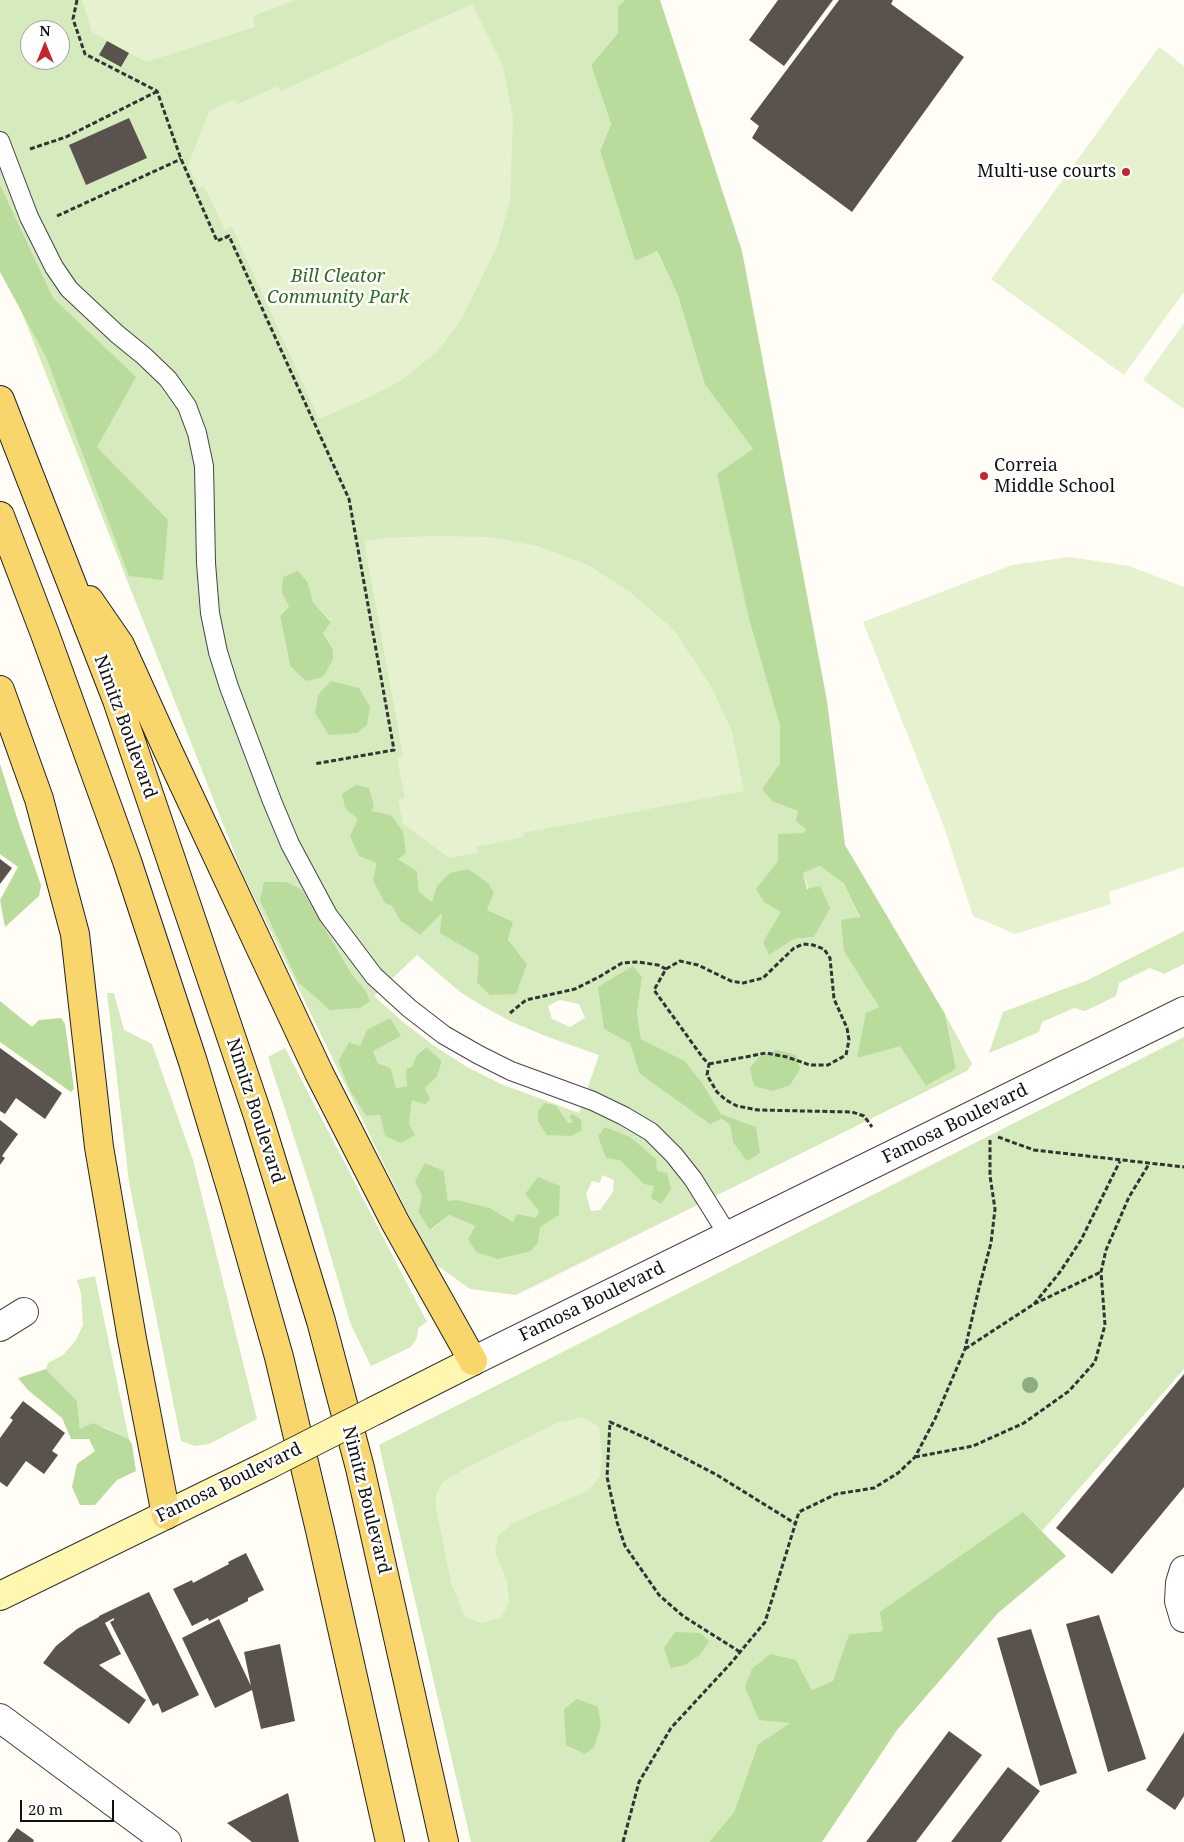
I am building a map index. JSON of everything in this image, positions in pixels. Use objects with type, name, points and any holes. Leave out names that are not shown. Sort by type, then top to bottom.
[{"type":"main road","name":"Nimitz Boulevard","points":[[0,400],[117,700],[258,1116],[321,1321],[360,1468],[444,1842]]},
{"type":"main road","points":[[0,516],[127,861],[193,1062],[231,1186],[281,1367],[320,1530],[390,1842]]},
{"type":"main road","points":[[63,562],[120,645],[319,1073],[395,1222],[473,1361]]},
{"type":"main road","points":[[0,690],[39,799],[75,934],[100,1147],[132,1340],[166,1515]]},
{"type":"main road","name":"Famosa Boulevard","points":[[0,1596],[268,1465],[473,1361]]},
{"type":"street","name":"Famosa Boulevard","points":[[473,1361],[1184,1011]]},
{"type":"street","points":[[0,1327],[24,1312]]},
{"type":"street","points":[[1184,1570],[1180,1584],[1179,1601],[1184,1618]]},
{"type":"street","points":[[0,1718],[167,1842]]},
{"type":"lane","points":[[0,141],[32,224],[54,267],[69,289],[168,379],[187,406],[197,433],[204,466],[206,563],[210,613],[218,652],[229,687],[272,801],[290,844],[328,915],[374,976],[409,1008],[444,1035],[511,1071],[593,1101],[651,1132],[674,1155],[693,1179],[728,1235]]},
{"type":"path","points":[[77,0],[73,19],[85,54],[157,91],[181,159],[217,241],[228,236],[349,499],[394,750],[314,764]]},
{"type":"path","points":[[7,158],[66,137],[157,91]]},
{"type":"path","points":[[32,224],[54,217],[181,159]]},
{"type":"path","points":[[803,944],[813,945],[824,950],[830,958],[834,999],[847,1028],[849,1040],[846,1055],[828,1065],[810,1065],[787,1057],[766,1053],[709,1064],[654,990],[666,969],[680,961],[698,965],[731,981],[743,983],[763,978],[794,948],[803,944]]},
{"type":"path","points":[[510,1013],[526,1000],[575,989],[599,977],[622,962],[658,965],[666,969]]},
{"type":"path","points":[[709,1064],[707,1075],[717,1092],[737,1106],[782,1112],[852,1112],[864,1116],[872,1127]]},
{"type":"path","points":[[623,1842],[639,1782],[671,1728],[765,1622],[799,1512],[836,1494],[874,1488],[898,1473],[915,1457],[935,1419],[965,1349],[978,1288],[991,1242],[995,1209],[990,1176],[990,1135],[1034,1150],[1184,1167]]},
{"type":"path","points":[[1034,1304],[1060,1272],[1081,1240],[1120,1161]]},
{"type":"path","points":[[915,1457],[973,1446],[1024,1423],[1069,1391],[1095,1362],[1105,1325],[1101,1272],[1106,1250],[1129,1197],[1150,1164]]},
{"type":"path","points":[[965,1349],[1034,1304],[1101,1272]]},
{"type":"path","points":[[740,1652],[683,1616],[659,1595],[625,1546],[617,1522],[608,1477],[610,1422],[717,1474],[796,1524]]},
{"type":"green space","name":"Bill Cleator Community Park","points":[[0,0],[625,0],[618,6],[618,33],[591,65],[611,124],[600,151],[635,261],[656,250],[678,296],[705,385],[753,449],[750,623],[780,726],[780,764],[773,802],[798,811],[808,830],[802,833],[778,834],[778,861],[757,889],[764,902],[782,911],[769,955],[794,939],[814,937],[820,925],[803,873],[820,866],[844,884],[860,918],[844,950],[879,1007],[857,1058],[900,1045],[926,1086],[956,1069],[945,1014],[972,1064],[967,1071],[516,1295],[470,1289],[431,1261],[242,872],[0,257]],"holes":[[[308,583],[313,602],[331,621],[323,632],[333,649],[290,666],[280,616]],[[359,819],[398,859],[417,871],[419,892],[433,903],[494,893],[487,910],[527,964],[479,956],[441,933],[442,912],[400,920],[377,863],[350,836]],[[417,955],[460,992],[486,1008],[512,1022],[548,1037],[599,1055],[579,1113],[501,1084],[467,1067],[433,1045],[374,996]],[[351,973],[366,991],[298,982]],[[642,977],[637,1013],[641,1039],[685,1061],[703,1084],[721,1114],[755,1127],[733,1142],[730,1125],[639,1073],[630,1043]],[[560,1000],[579,1004],[585,1018],[570,1027],[552,1019],[548,1006]],[[349,1042],[373,1051],[378,1063],[391,1068],[396,1088],[407,1086],[417,1055],[425,1047],[442,1061],[437,1077],[412,1100],[409,1124],[380,1115],[366,1116],[350,1091],[338,1061]],[[557,1106],[568,1123],[573,1122],[547,1135]],[[444,1171],[448,1201],[490,1208],[513,1222],[536,1219],[539,1211],[538,1242],[468,1239],[475,1226],[449,1215],[431,1230],[418,1212],[422,1196]],[[602,1175],[614,1180],[613,1192],[600,1210],[591,1211],[586,1194],[592,1181],[600,1183]]]},
{"type":"green space","points":[[82,0],[296,0],[253,16],[255,27],[146,62],[92,32]]},
{"type":"green space","points":[[625,0],[660,0],[742,251],[827,701],[845,845],[945,1014],[956,1069],[926,1086],[900,1046],[857,1058],[866,1013],[879,1007],[844,951],[841,920],[860,917],[844,884],[820,866],[803,873],[807,889],[820,886],[830,908],[814,937],[794,939],[769,955],[763,942],[781,912],[764,902],[756,889],[778,861],[778,834],[802,833],[807,830],[796,821],[798,811],[773,802],[762,789],[780,764],[780,726],[750,623],[717,474],[753,449],[705,385],[678,296],[657,251],[635,261],[600,151],[611,124],[591,65],[618,33],[618,6]]},
{"type":"green space","points":[[472,4],[503,66],[513,118],[510,201],[497,247],[460,322],[437,352],[400,381],[370,397],[319,419],[232,227],[225,230],[204,186],[199,188],[188,166],[209,111],[235,99],[238,104],[278,86],[281,91]]},
{"type":"green space","name":"Multi-use courts","points":[[1159,47],[1184,66],[1184,292],[1124,375],[991,279]]},
{"type":"green space","points":[[0,185],[53,298],[136,377],[97,447],[168,520],[163,580],[129,576],[46,357],[0,272]]},
{"type":"green space","points":[[1184,323],[1184,409],[1143,380]]},
{"type":"green space","points":[[435,536],[489,537],[538,546],[588,565],[630,592],[674,630],[711,686],[732,732],[744,791],[523,833],[524,837],[476,847],[478,853],[449,858],[403,824],[398,800],[405,798],[397,758],[403,756],[364,541],[383,538]]},
{"type":"green space","points":[[1070,557],[1129,566],[1184,587],[1184,867],[1109,892],[1111,904],[1015,934],[973,916],[944,827],[863,622],[1012,565]]},
{"type":"green space","points":[[298,571],[308,583],[313,602],[331,622],[323,633],[333,649],[333,659],[323,677],[306,681],[290,666],[280,616],[289,606],[282,593],[283,577]]},
{"type":"green space","points":[[331,681],[359,688],[370,707],[367,725],[357,733],[329,735],[315,713],[318,695]]},
{"type":"green space","points":[[0,764],[41,885],[39,896],[5,927],[0,900],[18,867],[0,854]]},
{"type":"green space","points":[[356,785],[369,788],[374,806],[371,811],[391,815],[403,832],[406,853],[398,859],[417,871],[419,892],[432,902],[437,886],[450,873],[468,869],[488,883],[494,893],[487,910],[513,922],[508,939],[527,964],[516,994],[490,995],[477,982],[479,956],[440,933],[442,913],[420,935],[400,920],[392,906],[385,903],[373,880],[377,863],[359,856],[350,836],[358,819],[345,808],[342,794]]},
{"type":"green space","points":[[264,882],[287,882],[302,890],[351,973],[366,991],[370,1001],[360,1008],[330,1010],[298,982],[260,900]]},
{"type":"green space","points":[[1184,931],[1184,964],[1164,974],[1150,968],[1119,983],[1116,996],[1085,1011],[1074,1008],[1042,1022],[1039,1032],[989,1053],[1003,1012],[1088,980]]},
{"type":"green space","points":[[633,966],[642,977],[637,1013],[641,1039],[685,1061],[703,1084],[721,1114],[756,1127],[760,1153],[747,1161],[733,1142],[730,1125],[721,1119],[710,1124],[639,1073],[630,1043],[604,1029],[598,987]]},
{"type":"green space","points":[[107,993],[114,993],[124,1030],[152,1044],[193,1160],[257,1419],[209,1444],[195,1446],[181,1441],[129,1182]]},
{"type":"green space","points":[[0,1001],[32,1027],[39,1020],[61,1018],[65,1024],[74,1089],[71,1092],[0,1042]]},
{"type":"green space","points":[[390,1018],[401,1036],[373,1051],[378,1063],[391,1068],[396,1088],[407,1086],[406,1069],[412,1067],[417,1055],[426,1047],[442,1061],[437,1077],[425,1088],[430,1099],[425,1104],[412,1100],[409,1124],[415,1135],[401,1143],[385,1136],[380,1115],[366,1116],[350,1091],[338,1061],[349,1042],[360,1046],[367,1030]]},
{"type":"green space","points":[[1184,1037],[1184,1369],[1042,1531],[1023,1512],[883,1631],[849,1634],[834,1681],[812,1690],[796,1660],[790,1723],[758,1744],[734,1812],[709,1842],[471,1842],[379,1445]]},
{"type":"green space","points":[[285,1048],[427,1322],[418,1328],[417,1338],[411,1347],[371,1366],[351,1325],[314,1199],[268,1057]]},
{"type":"green space","points":[[777,1050],[796,1055],[800,1069],[790,1085],[773,1091],[754,1086],[750,1068],[759,1057]]},
{"type":"green space","points":[[545,1103],[557,1106],[568,1123],[573,1122],[569,1116],[573,1114],[581,1120],[582,1130],[571,1136],[547,1135],[538,1122],[538,1111]]},
{"type":"green space","points":[[605,1127],[630,1137],[656,1159],[657,1171],[667,1173],[671,1189],[661,1204],[651,1198],[654,1186],[644,1184],[620,1160],[606,1158],[598,1136]]},
{"type":"green space","points":[[425,1163],[444,1171],[448,1201],[457,1200],[490,1208],[513,1222],[517,1214],[536,1218],[539,1211],[525,1194],[538,1177],[560,1186],[559,1215],[540,1227],[538,1242],[531,1251],[498,1259],[476,1252],[468,1239],[475,1226],[449,1215],[430,1230],[418,1212],[422,1196],[415,1181]]},
{"type":"green space","points":[[95,1276],[129,1439],[104,1427],[80,1430],[77,1401],[46,1369],[48,1363],[63,1355],[76,1340],[83,1325],[81,1293],[77,1280]]},
{"type":"green space","points":[[46,1369],[77,1401],[80,1429],[93,1423],[129,1439],[132,1445],[136,1471],[117,1480],[95,1505],[80,1505],[72,1487],[77,1464],[95,1451],[89,1439],[71,1439],[62,1418],[28,1390],[18,1378]]},
{"type":"green space","points":[[584,1417],[599,1427],[602,1457],[600,1477],[587,1491],[513,1523],[498,1536],[495,1552],[507,1581],[509,1602],[501,1618],[481,1623],[465,1617],[451,1583],[436,1508],[436,1495],[442,1483],[466,1468],[557,1423]]},
{"type":"green space","points":[[1023,1512],[1066,1556],[998,1613],[897,1730],[822,1842],[709,1842],[734,1812],[758,1744],[790,1723],[759,1720],[745,1687],[752,1669],[770,1654],[796,1660],[812,1690],[833,1681],[849,1634],[883,1631],[880,1612]]},
{"type":"green space","points":[[675,1632],[700,1633],[709,1641],[700,1655],[685,1665],[671,1668],[664,1648]]},
{"type":"green space","points":[[577,1699],[598,1707],[601,1726],[594,1747],[585,1754],[566,1745],[564,1709]]},
{"type":"building","points":[[778,0],[833,0],[784,66],[749,40]]},
{"type":"building","points":[[839,0],[893,0],[891,4],[964,57],[852,212],[752,138],[759,126],[750,119]]},
{"type":"building","points":[[107,41],[129,53],[121,67],[99,55]]},
{"type":"building","points":[[129,118],[147,158],[86,185],[69,145]]},
{"type":"building","points":[[0,859],[12,868],[0,884]]},
{"type":"building","points":[[0,1048],[62,1093],[45,1119],[16,1098],[5,1114],[0,1111]]},
{"type":"building","points":[[0,1120],[18,1134],[2,1156],[5,1158],[0,1165]]},
{"type":"building","points":[[1184,1374],[1184,1487],[1112,1574],[1056,1528]]},
{"type":"building","points":[[23,1401],[65,1433],[52,1451],[58,1455],[44,1474],[26,1461],[7,1487],[0,1482],[0,1438],[13,1420],[10,1418]]},
{"type":"building","points":[[246,1553],[264,1590],[248,1598],[248,1601],[209,1621],[208,1618],[192,1626],[173,1589],[192,1580],[193,1583]]},
{"type":"building","points":[[149,1592],[199,1695],[162,1713],[158,1703],[153,1706],[110,1622],[114,1618],[105,1623],[121,1654],[99,1665],[146,1700],[129,1724],[43,1663],[56,1646],[77,1629],[99,1616]]},
{"type":"building","points":[[1099,1615],[1146,1759],[1108,1772],[1066,1624]]},
{"type":"building","points":[[219,1619],[251,1686],[244,1652],[280,1644],[295,1721],[261,1729],[252,1690],[215,1708],[182,1638]]},
{"type":"building","points":[[1031,1629],[1077,1773],[1040,1786],[997,1638]]},
{"type":"building","points":[[949,1731],[982,1755],[916,1842],[866,1842]]},
{"type":"building","points":[[1184,1732],[1184,1796],[1175,1810],[1146,1790]]},
{"type":"building","points":[[1008,1767],[1040,1791],[1001,1842],[951,1842]]},
{"type":"building","points":[[288,1793],[299,1842],[252,1842],[227,1823]]},
{"type":"building","points":[[17,1828],[34,1840],[33,1842],[7,1842]]},
{"type":"place","name":"Multi-use courts","points":[[1126,172]]},
{"type":"place","name":"Correia Middle School","points":[[984,476]]}]
